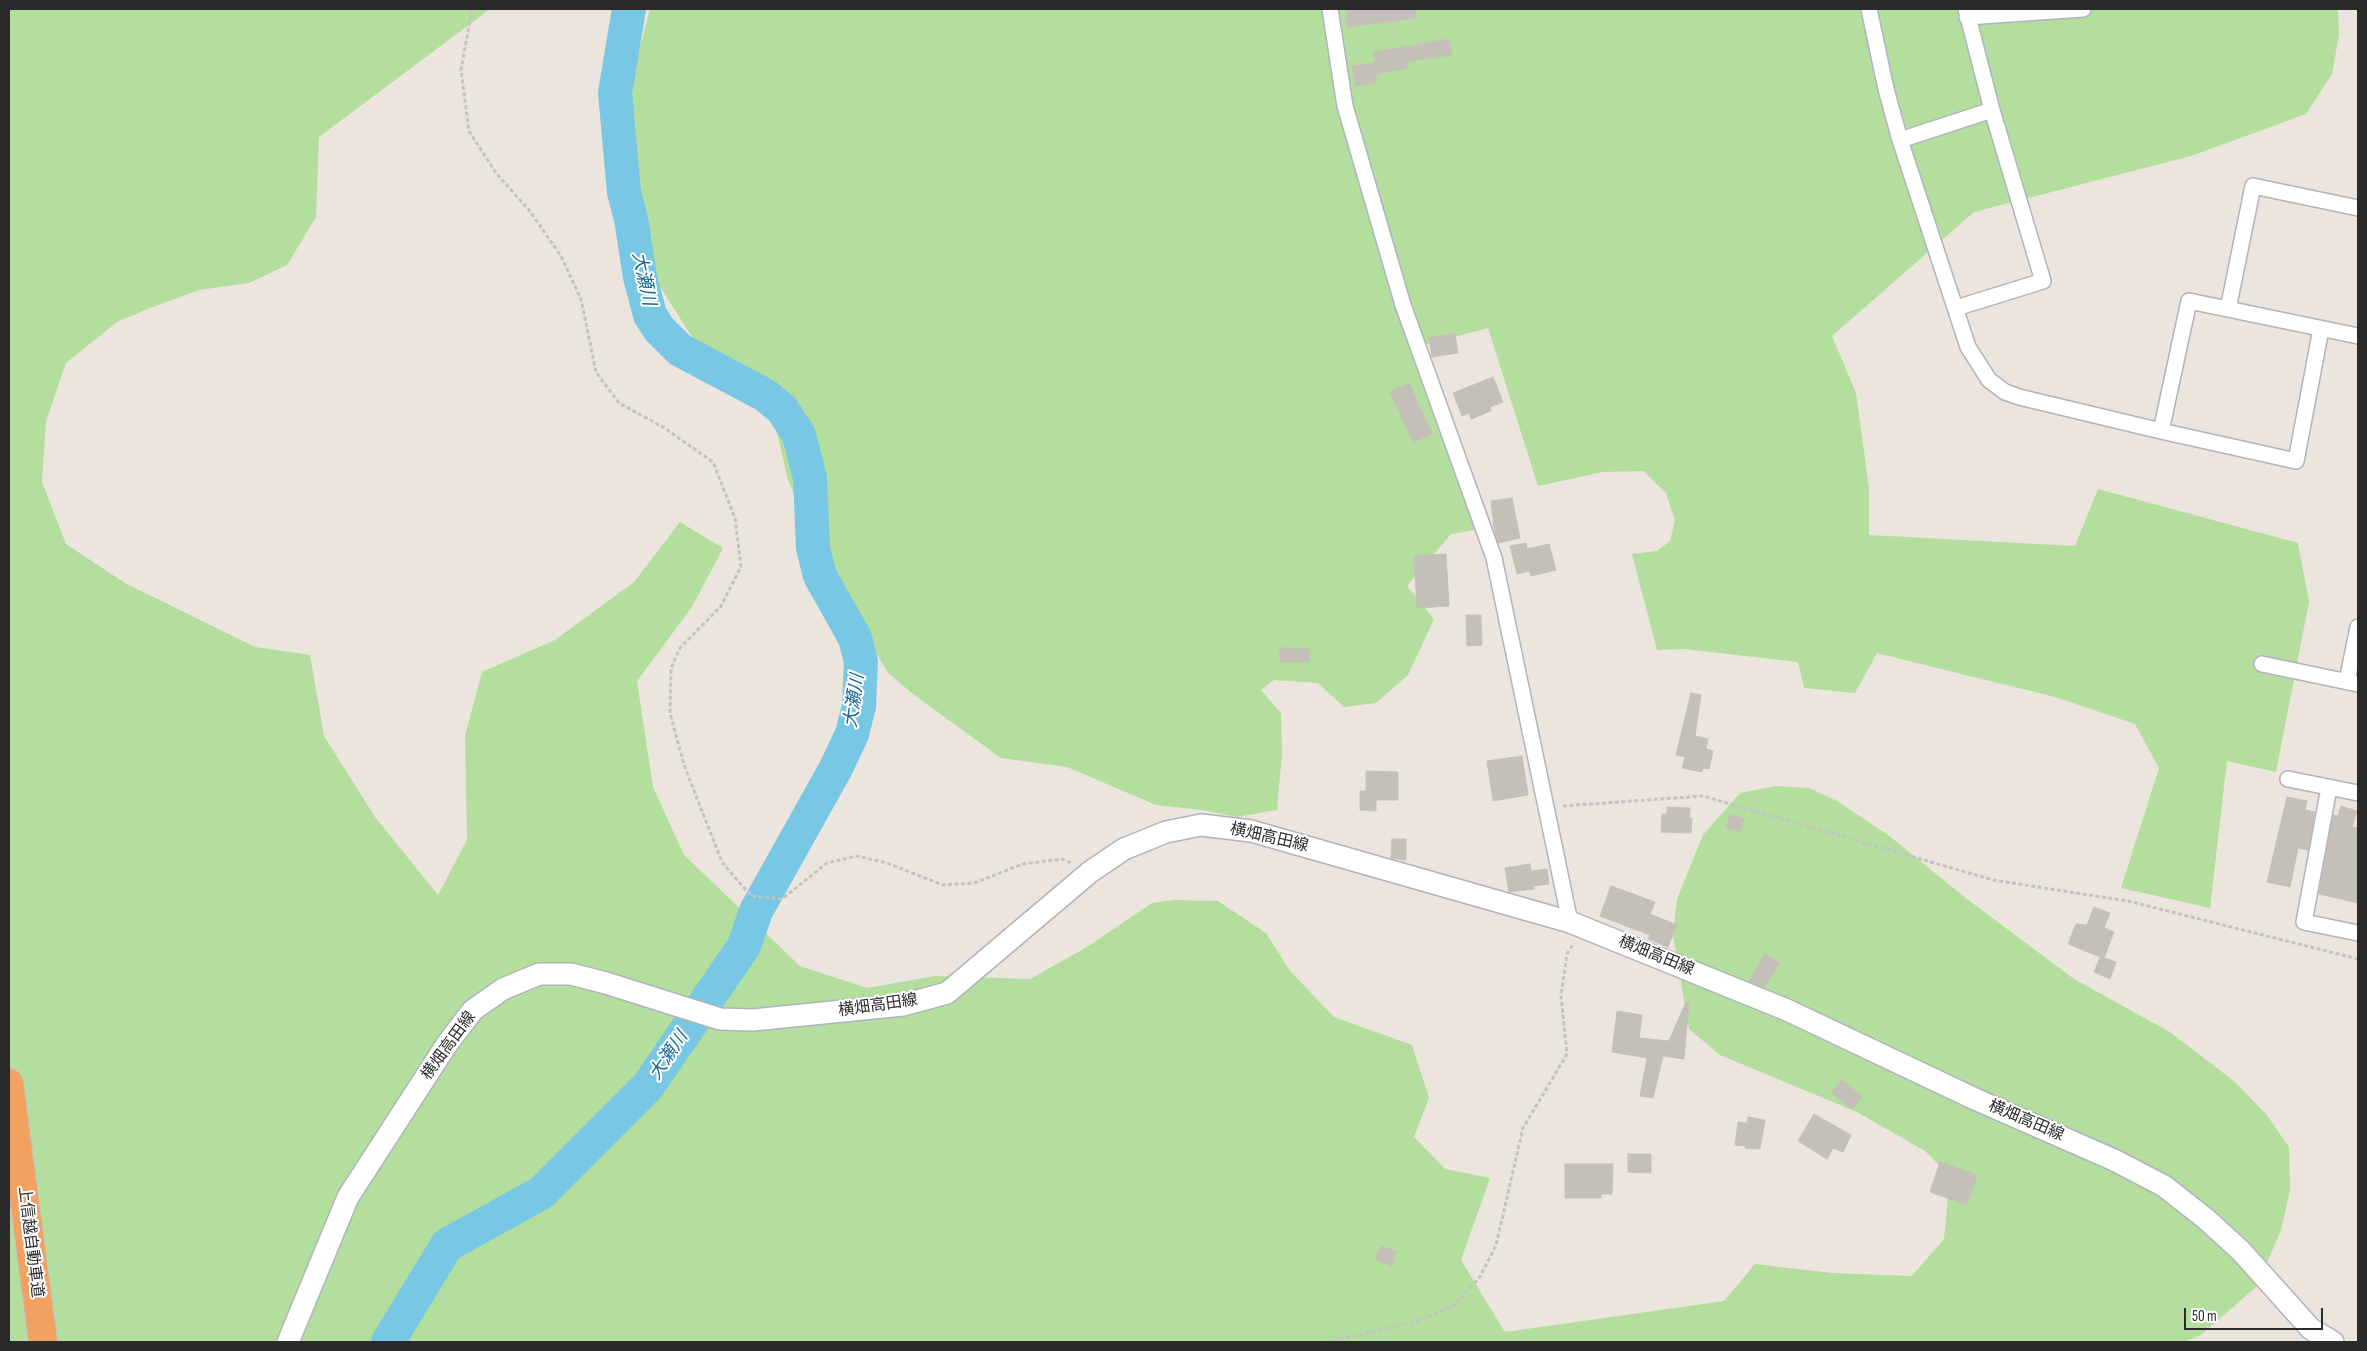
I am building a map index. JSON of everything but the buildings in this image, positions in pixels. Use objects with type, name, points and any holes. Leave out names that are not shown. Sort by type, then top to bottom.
[{"type":"highway","name":"上信越自動車道","points":[[9,1083],[43,1342]]},
{"type":"main road","name":"横畑高田線","points":[[288,1342],[348,1197],[446,1044],[474,1010],[503,989],[539,974],[571,974],[606,983],[720,1019],[753,1020],[903,1005],[947,993],[1090,872],[1124,849],[1166,832],[1201,825],[1251,831],[1577,924],[1787,1010],[1975,1099],[2114,1160],[2164,1186],[2206,1219],[2241,1252],[2311,1329],[2333,1342]]},
{"type":"street","points":[[1330,9],[1345,106],[1403,305],[1494,558],[1531,727],[1545,807],[1577,924]]},
{"type":"street","points":[[1869,9],[1886,90],[1900,140],[1968,346],[1989,380],[2005,392],[2161,431],[2296,461],[2321,329]]},
{"type":"street","points":[[1956,308],[2043,281],[1992,110],[1967,13],[2083,9]]},
{"type":"street","points":[[1900,140],[1992,110]]},
{"type":"street","points":[[2228,309],[2253,186],[2358,208]]},
{"type":"street","points":[[2161,431],[2189,301],[2358,336]]},
{"type":"street","points":[[2262,664],[2353,682],[2358,627]]},
{"type":"street","points":[[2288,779],[2358,794]]},
{"type":"street","points":[[2328,788],[2304,922],[2358,933]]},
{"type":"path","points":[[472,9],[461,70],[469,131],[496,173],[529,210],[561,256],[581,299],[596,372],[619,403],[663,427],[713,462],[735,518],[741,567],[721,606],[680,648],[671,668],[670,713],[672,722],[684,765],[722,862],[751,896],[782,899],[827,863],[857,856],[887,863],[943,885],[974,883],[1023,864],[1062,859],[1090,872]]},
{"type":"path","points":[[1545,807],[1703,796],[1993,880],[2128,900],[2358,959]]},
{"type":"path","points":[[1327,1342],[1416,1322],[1453,1306],[1480,1277],[1496,1245],[1524,1128],[1567,1054],[1561,996],[1568,954],[1577,924]]},
{"type":"green space","points":[[9,9],[490,9],[319,137],[316,217],[287,265],[249,283],[199,290],[117,322],[66,363],[46,421],[42,482],[66,544],[125,583],[255,647],[310,655],[324,736],[375,817],[438,895],[467,840],[465,736],[482,672],[555,640],[634,582],[680,522],[723,548],[692,607],[637,681],[653,787],[684,855],[800,966],[867,988],[935,976],[1030,979],[1087,947],[1152,903],[1174,900],[1218,901],[1266,933],[1290,971],[1334,1017],[1412,1045],[1429,1098],[1414,1137],[1445,1169],[1490,1178],[1461,1260],[1505,1332],[1724,1301],[1755,1264],[1832,1273],[1912,1276],[1944,1239],[1948,1197],[1947,1173],[1925,1151],[1857,1112],[1720,1055],[1689,1029],[1673,935],[1677,899],[1703,835],[1740,793],[1776,786],[1809,788],[1837,801],[1888,835],[1967,899],[2074,979],[2170,1032],[2235,1082],[2266,1114],[2289,1147],[2290,1191],[2281,1230],[2257,1286],[2201,1335],[2184,1342],[9,1342]]},
{"type":"green space","points":[[650,9],[2338,9],[2339,35],[2332,74],[2306,114],[2191,156],[1974,212],[1832,336],[1856,393],[1869,488],[1869,535],[2075,546],[2098,489],[2298,543],[2309,602],[2276,772],[2227,761],[2210,908],[2121,888],[2159,768],[2135,724],[2055,697],[1877,653],[1855,693],[1804,688],[1798,662],[1684,649],[1657,650],[1632,554],[1657,551],[1670,541],[1675,520],[1666,493],[1643,471],[1603,472],[1538,486],[1488,328],[1421,346],[1479,529],[1451,534],[1407,586],[1434,619],[1408,675],[1376,703],[1344,707],[1318,683],[1274,680],[1261,690],[1281,713],[1282,754],[1277,810],[1237,817],[1203,810],[1156,805],[1067,767],[1001,758],[913,694],[888,673],[824,564],[788,480],[766,384],[694,340],[654,277],[641,208],[626,101]]},
{"type":"waterway","name":"大瀬川","points":[[388,1342],[447,1245],[541,1193],[648,1086],[744,946],[756,911],[836,768],[852,734],[859,706],[861,662],[855,638],[820,576],[813,548],[810,478],[799,435],[782,409],[765,395],[680,350],[659,329],[650,315],[640,277],[631,219],[624,192],[615,93],[629,9]]}]
